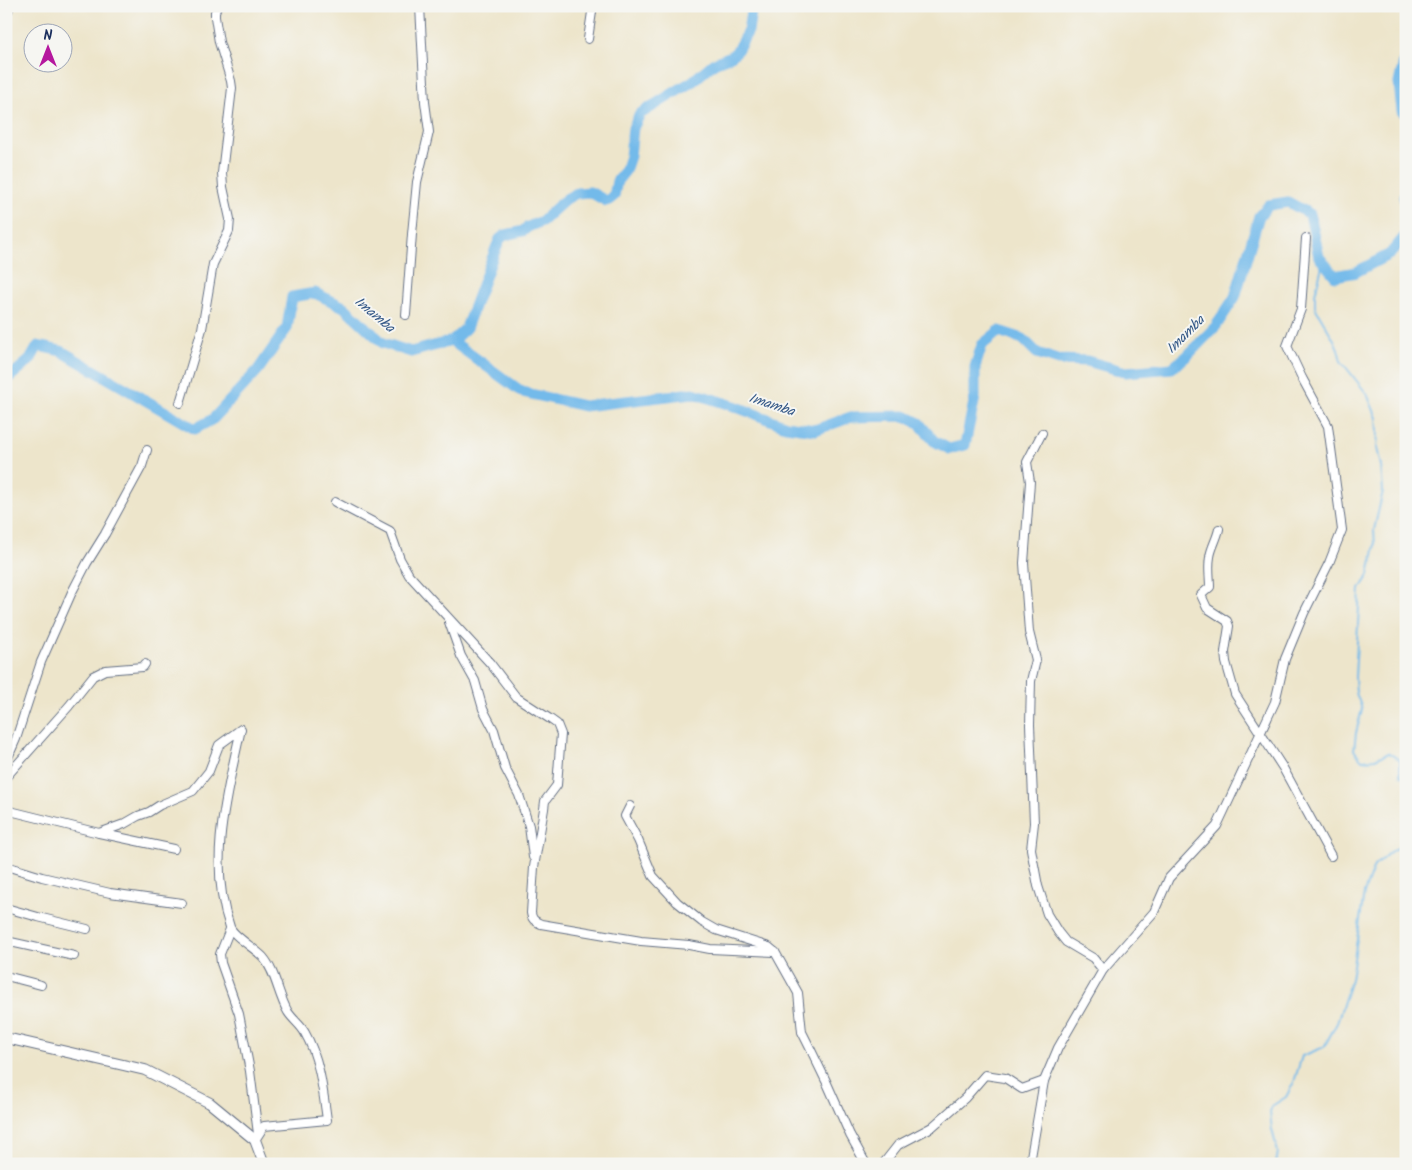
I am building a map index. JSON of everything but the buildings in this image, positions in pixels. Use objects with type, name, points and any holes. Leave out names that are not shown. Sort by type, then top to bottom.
[{"type":"street","points":[[6,15],[10,6]]},
{"type":"street","points":[[180,403],[202,329],[213,264],[228,236],[230,226],[222,173],[232,88],[219,42],[215,18],[217,6]]},
{"type":"street","points":[[406,315],[417,182],[429,132],[425,102],[420,6]]},
{"type":"street","points":[[588,39],[592,12],[591,6]]},
{"type":"street","points":[[1032,1164],[1031,1157],[1044,1081],[1058,1048],[1103,970],[1154,912],[1169,878],[1217,826],[1275,702],[1285,659],[1292,640],[1329,563],[1342,530],[1328,426],[1287,346],[1301,309],[1306,238]]},
{"type":"street","points":[[1042,433],[1027,462],[1030,482],[1024,563],[1029,632],[1036,660],[1031,681],[1030,726],[1034,822],[1031,849],[1038,886],[1047,914],[1054,926],[1066,942],[1093,958],[1103,970]]},
{"type":"street","points":[[6,762],[16,739],[41,662],[72,592],[142,466],[147,450]]},
{"type":"street","points":[[335,502],[390,531],[400,559],[409,575],[490,663],[516,697],[557,724],[561,734],[557,785],[546,801],[534,866],[531,913],[534,921],[541,924],[641,941],[689,945],[710,949],[775,952]]},
{"type":"street","points":[[1219,529],[1210,555],[1210,587],[1201,595],[1206,608],[1227,621],[1229,626],[1225,652],[1235,694],[1283,768],[1331,856]]},
{"type":"street","points":[[447,618],[461,656],[475,681],[483,709],[494,730],[505,768],[519,795],[529,826],[534,866]]},
{"type":"street","points":[[6,777],[93,676],[105,670],[143,667],[145,664]]},
{"type":"street","points":[[99,833],[124,824],[193,791],[209,771],[219,745],[241,729],[219,842],[220,889],[230,929],[263,958],[269,966],[288,1013],[305,1032],[318,1064],[328,1120],[264,1126],[256,1137]]},
{"type":"street","points":[[630,806],[625,816],[638,840],[652,876],[677,902],[702,922],[716,930],[769,947],[775,952],[798,993],[802,1032],[808,1046],[866,1164]]},
{"type":"street","points":[[6,810],[174,849]]},
{"type":"street","points":[[6,866],[42,877],[110,893],[182,903]]},
{"type":"street","points":[[6,908],[87,929]]},
{"type":"street","points":[[230,929],[220,954],[221,963],[239,1014],[250,1071],[256,1137],[264,1164]]},
{"type":"street","points":[[6,940],[74,956]]},
{"type":"street","points":[[6,976],[41,985]]},
{"type":"street","points":[[6,1038],[145,1070],[210,1103],[256,1137]]},
{"type":"street","points":[[883,1164],[898,1145],[932,1128],[965,1098],[985,1075],[1004,1078],[1022,1089],[1044,1081]]},
{"type":"waterway","points":[[452,341],[466,328],[500,239],[505,235],[523,231],[542,221],[566,199],[577,193],[590,192],[606,201],[614,196],[617,181],[625,171],[630,156],[633,128],[640,114],[693,81],[714,63],[736,52],[748,31],[752,6]]},
{"type":"waterway","name":"Imamba","points":[[1406,53],[1399,83],[1402,111],[1406,114]]},
{"type":"waterway","name":"Imamba","points":[[1406,194],[1404,197],[1406,204]]},
{"type":"waterway","name":"Imamba","points":[[6,380],[30,360],[38,346],[61,351],[195,429],[213,419],[258,370],[287,328],[292,297],[315,293],[344,307],[383,343],[411,352],[452,341],[522,392],[584,406],[693,393],[786,426],[815,430],[851,417],[905,416],[919,423],[934,441],[949,449],[965,445],[975,397],[975,367],[982,345],[999,331],[1023,339],[1037,353],[1059,360],[1087,361],[1126,372],[1172,368],[1187,356],[1216,326],[1235,297],[1259,216],[1269,205],[1288,202],[1310,214],[1319,257],[1335,276],[1356,272],[1390,254],[1406,235]]},
{"type":"waterway","points":[[1323,262],[1315,294],[1315,307],[1334,340],[1341,361],[1367,394],[1377,418],[1377,448],[1383,491],[1374,530],[1375,545],[1369,575],[1360,589],[1355,677],[1356,693],[1362,709],[1354,750],[1362,760],[1375,759],[1389,753],[1400,760],[1400,775],[1406,779]]},
{"type":"waterway","points":[[1276,1164],[1278,1152],[1272,1130],[1270,1112],[1272,1106],[1286,1097],[1294,1082],[1302,1056],[1324,1047],[1337,1023],[1351,979],[1364,893],[1374,866],[1406,841]]}]
